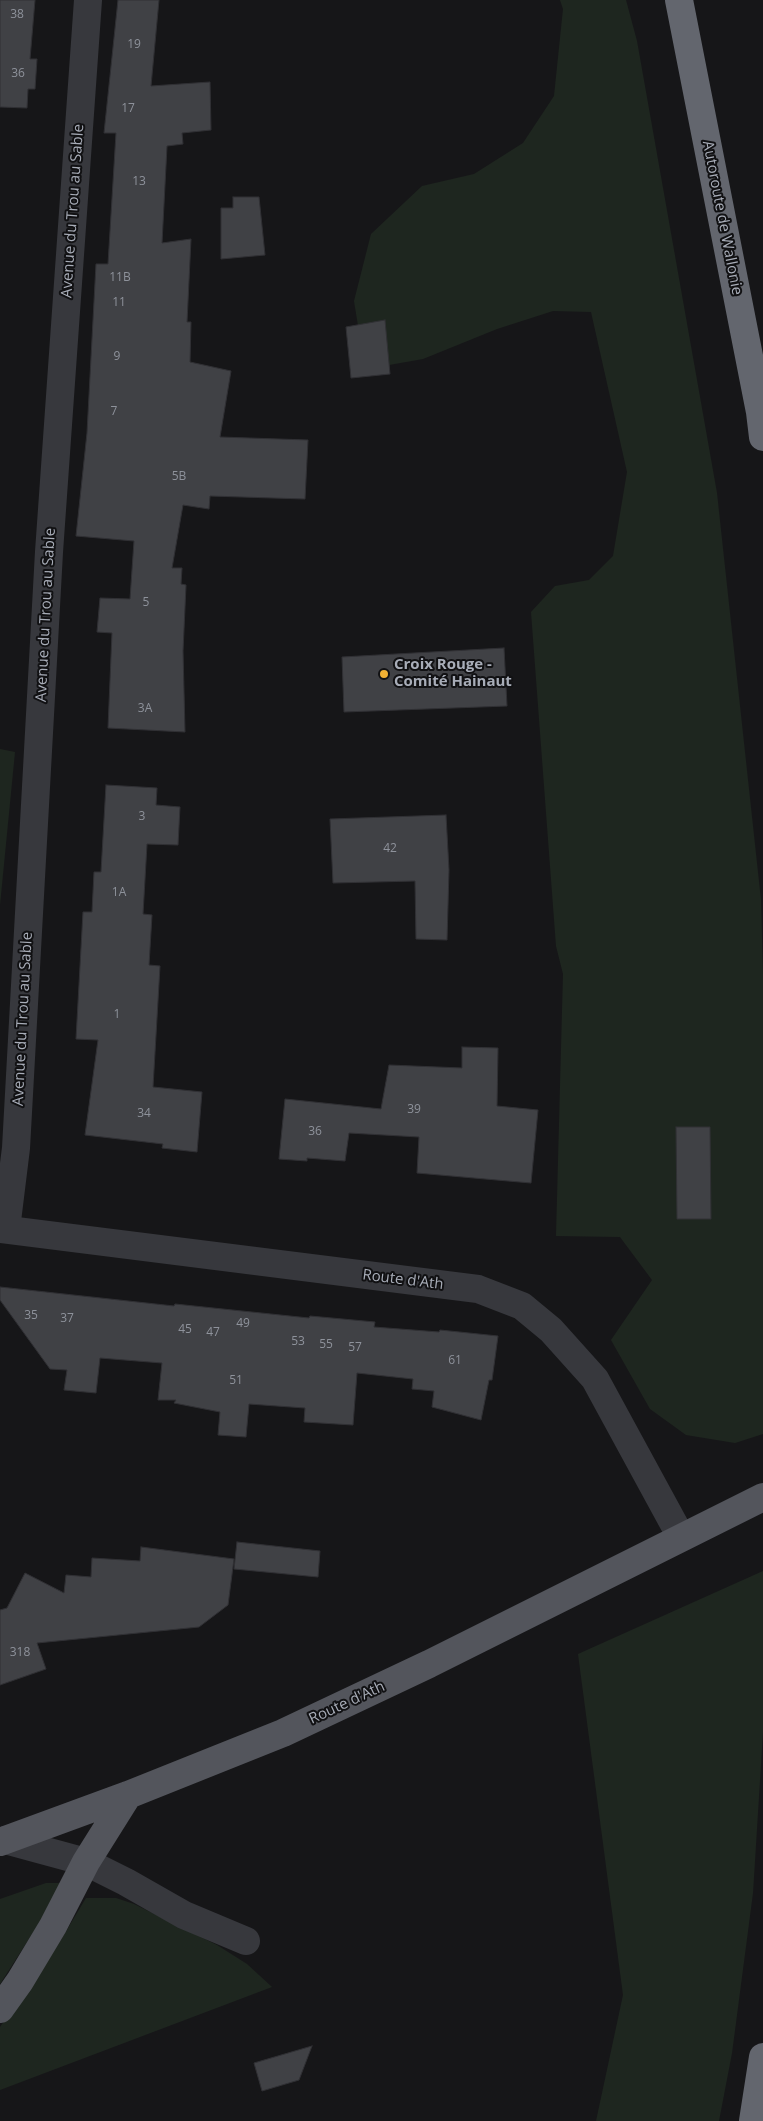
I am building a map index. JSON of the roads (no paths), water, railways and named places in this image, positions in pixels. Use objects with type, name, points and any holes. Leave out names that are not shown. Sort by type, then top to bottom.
[{"type":"highway","name":"Autoroute de Wallonie","points":[[679,0],[760,412],[763,437]]},
{"type":"highway","points":[[753,2121],[763,2057]]},
{"type":"main road","name":"Route d'Ath","points":[[2,1841],[128,1795],[283,1733],[359,1698],[763,1497]]},
{"type":"main road","points":[[0,2009],[20,1981],[53,1926],[86,1862],[128,1795]]},
{"type":"street","name":"Avenue du Trou au Sable","points":[[3,1229],[16,1148],[49,552],[88,0]]},
{"type":"street","name":"Route d'Ath","points":[[3,1229],[478,1289],[522,1306],[552,1330],[595,1379],[681,1537]]},
{"type":"street","points":[[2,1841],[86,1862],[184,1915],[246,1941]]},
{"type":"place","name":"Croix Rouge - Comité Hainaut","points":[[384,674]]}]
